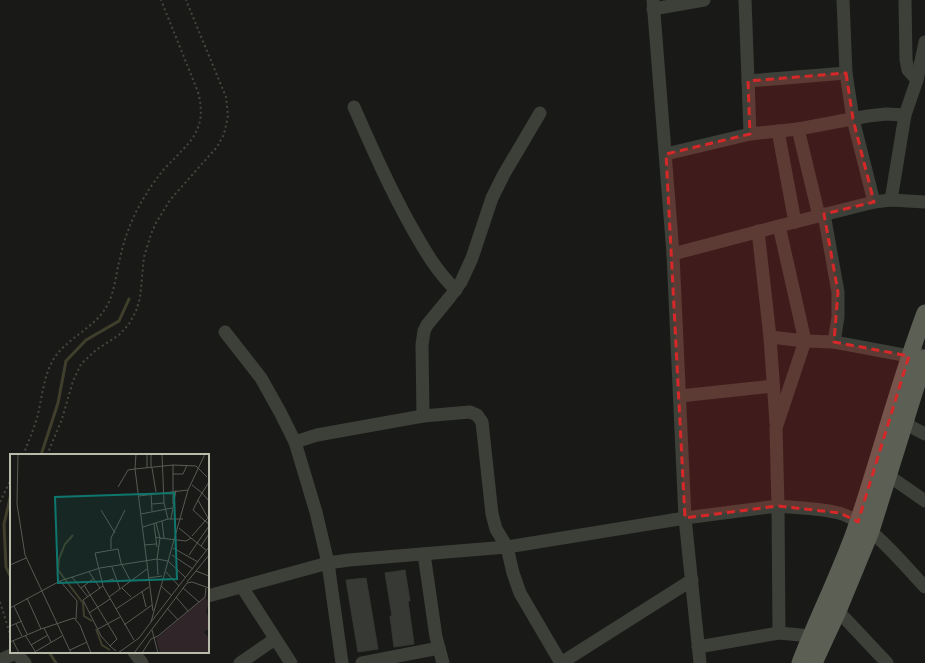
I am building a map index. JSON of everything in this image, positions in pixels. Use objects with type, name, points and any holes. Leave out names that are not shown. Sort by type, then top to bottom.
[{"type":"main road","points":[[800,663],[844,561],[865,527],[889,476],[904,423],[920,356],[925,313]]},
{"type":"main road","points":[[814,663],[838,611],[920,356]]},
{"type":"street","points":[[700,663],[686,518],[673,254],[653,4],[704,0]]},
{"type":"street","points":[[745,0],[750,134]]},
{"type":"street","points":[[843,0],[846,73],[853,119],[874,202]]},
{"type":"street","points":[[906,0],[906,60],[908,70],[917,80]]},
{"type":"street","points":[[891,200],[905,115],[917,80],[925,42]]},
{"type":"street","points":[[748,81],[846,73]]},
{"type":"street","points":[[354,107],[401,209],[428,256],[444,278],[456,290]]},
{"type":"street","points":[[423,416],[422,346],[424,331],[427,325],[456,290],[467,270],[487,211],[498,185],[540,113]]},
{"type":"street","points":[[666,154],[750,134],[798,129],[886,114],[905,115]]},
{"type":"street","points":[[798,129],[821,215],[838,292],[838,317],[834,342]]},
{"type":"street","points":[[778,131],[795,222]]},
{"type":"street","points":[[673,254],[874,202],[891,200],[925,202]]},
{"type":"street","points":[[776,428],[805,340],[779,226]]},
{"type":"street","points":[[758,231],[770,337],[776,428],[779,633]]},
{"type":"street","points":[[225,332],[261,378],[295,442],[316,512],[328,563],[342,663]]},
{"type":"street","points":[[770,337],[834,342],[920,356]]},
{"type":"street","points":[[680,396],[773,386]]},
{"type":"street","points":[[295,442],[317,435],[423,416],[470,412],[478,415],[482,426],[494,522],[499,536],[506,547],[520,593],[561,663],[692,580]]},
{"type":"street","points":[[904,423],[925,434]]},
{"type":"street","points":[[889,476],[925,501]]},
{"type":"street","points":[[209,596],[328,563],[506,547],[686,518],[778,506],[834,512],[852,518],[865,527],[925,587]]},
{"type":"street","points":[[424,554],[439,648],[443,663]]},
{"type":"street","points":[[242,587],[291,663]]},
{"type":"street","points":[[838,611],[887,663]]},
{"type":"street","points":[[698,647],[779,633],[811,636]]},
{"type":"street","points":[[240,663],[276,639]]},
{"type":"street","points":[[362,663],[439,648]]},
{"type":"street","points":[[135,653],[142,663]]},
{"type":"street","points":[[0,660],[20,656]]},
{"type":"path","points":[[23,454],[37,418],[45,380],[53,360],[63,347],[96,320],[108,305],[112,296],[126,236],[138,208],[155,181],[193,140],[200,124],[201,107],[198,92],[161,0]]},
{"type":"path","points":[[47,454],[62,419],[73,381],[81,364],[96,350],[119,335],[129,324],[136,311],[140,298],[144,257],[156,223],[170,200],[217,148],[224,134],[228,116],[226,97],[186,0]]},
{"type":"path","points":[[0,502],[10,481]]},
{"type":"path","points":[[0,602],[10,633]]},
{"type":"highlighted area","points":[[846,73],[853,119],[874,202],[824,214],[838,292],[834,342],[909,356],[858,522],[840,513],[778,506],[685,518],[666,154],[750,134],[748,81]]},
{"type":"building","points":[[405,570],[410,601],[408,601],[414,644],[394,647],[390,616],[392,616],[385,573]]},
{"type":"building","points":[[366,578],[378,649],[358,652],[346,580]]},
{"type":"waterway","points":[[41,454],[58,403],[66,361],[86,340],[119,321],[129,299]]},
{"type":"waterway","points":[[10,498],[4,524],[6,567],[10,576]]},
{"type":"waterway","points":[[50,653],[56,663]]}]
